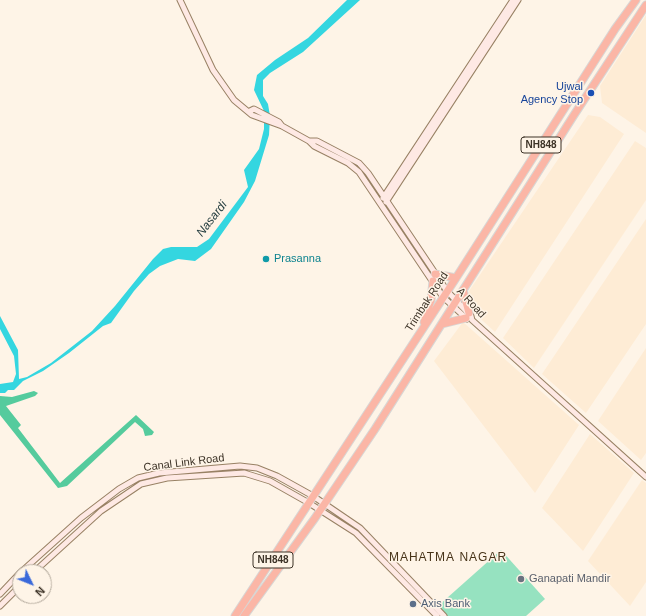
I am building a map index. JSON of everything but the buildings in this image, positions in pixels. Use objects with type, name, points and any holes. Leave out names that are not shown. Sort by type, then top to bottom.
[{"type":"highway","name":"Trimbak Road","points":[[235,616],[636,0]]},
{"type":"highway","name":"NH848","points":[[442,324],[574,115],[646,5]]},
{"type":"highway","points":[[422,330],[434,278],[456,278]]},
{"type":"highway","points":[[244,616],[330,496],[442,324],[469,317],[463,290]]},
{"type":"street","name":"A Road","points":[[180,0],[216,75],[234,100],[252,112],[309,141],[317,141],[356,161],[368,173],[434,278],[454,304],[646,477]]},
{"type":"street","points":[[385,199],[513,0]]},
{"type":"street","points":[[381,204],[518,0]]},
{"type":"street","points":[[309,141],[314,146],[354,167],[434,278]]},
{"type":"street","name":"Canal Link Road","points":[[31,564],[81,518],[119,489],[138,478],[159,473],[240,466],[257,468],[277,476],[313,496],[322,507]]},
{"type":"street","name":"Canal Link Road","points":[[43,564],[100,511],[141,484],[167,478],[244,473],[270,481],[309,503],[322,507]]},
{"type":"street","points":[[306,492],[318,488]]},
{"type":"street","points":[[330,496],[336,512]]},
{"type":"street","points":[[301,499],[305,505],[304,511]]},
{"type":"street","points":[[322,507],[336,512],[360,528],[444,616]]},
{"type":"street","points":[[322,507],[331,517],[356,533],[437,616]]},
{"type":"street","points":[[315,518],[331,517]]},
{"type":"street","name":"Canal Link Road","points":[[0,594],[12,582]]},
{"type":"street","points":[[0,606],[12,594]]},
{"type":"shaded area","points":[[646,15],[646,133],[602,103],[600,86]]},
{"type":"shaded area","points":[[588,115],[600,117],[624,134],[495,332],[471,310],[469,291]]},
{"type":"shaded area","points":[[635,141],[646,148],[646,200],[534,368],[503,338]]},
{"type":"shaded area","points":[[646,219],[646,324],[586,413],[542,374]]},
{"type":"shaded area","points":[[463,322],[579,425],[535,493],[434,361]]},
{"type":"shaded area","points":[[646,348],[646,453],[641,460],[598,421]]},
{"type":"shaded area","points":[[590,434],[634,473],[583,551],[542,508]]},
{"type":"shaded area","points":[[642,480],[646,483],[646,582],[630,606],[588,561]]},
{"type":"green space","points":[[34,391],[38,393],[35,396],[6,406],[21,425],[18,428],[60,483],[136,415],[154,432],[152,435],[145,436],[143,429],[135,422],[67,486],[58,488],[0,415],[0,396],[12,397]]},
{"type":"green space","points":[[501,550],[545,599],[526,616],[447,616],[438,606]]},
{"type":"water","points":[[347,0],[360,0],[303,52],[270,73],[263,80],[263,96],[268,104],[270,116],[269,135],[255,181],[244,202],[211,249],[195,261],[178,259],[160,266],[149,274],[134,291],[111,323],[103,326],[43,371],[23,381],[14,390],[8,390],[5,393],[0,393],[0,384],[13,382],[16,374],[14,356],[0,329],[0,316],[18,350],[19,379],[27,377],[51,363],[92,331],[163,249],[171,247],[197,247],[209,239],[248,187],[244,170],[259,149],[264,129],[264,111],[254,90],[257,75],[275,60],[308,38]]},
{"type":"place","name":"Ujwal Agency Stop","points":[[591,93]]},
{"type":"place","name":"Prasanna","points":[[266,259]]},
{"type":"place","name":"Ganapati Mandir","points":[[521,579]]},
{"type":"place","name":"Axis Bank","points":[[413,604]]},
{"type":"district","name":"MAHATMA NAGAR","points":[[448,558]]},
{"type":"water label","name":"Nasardi","points":[[212,219]]}]
